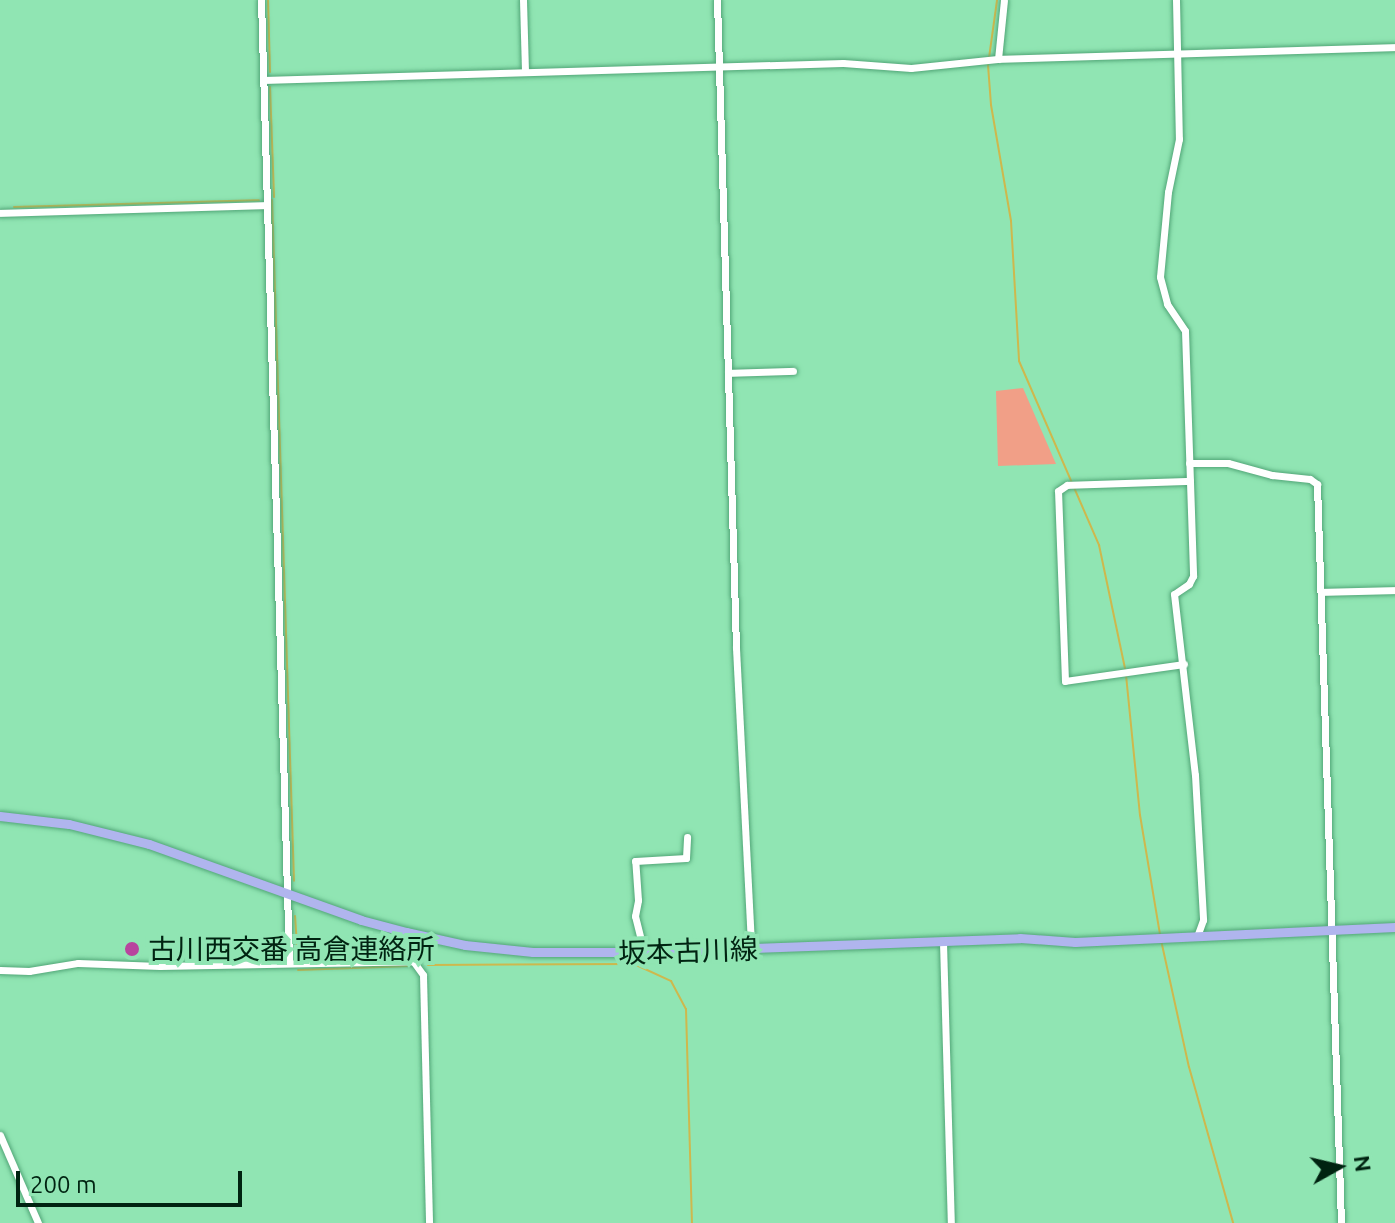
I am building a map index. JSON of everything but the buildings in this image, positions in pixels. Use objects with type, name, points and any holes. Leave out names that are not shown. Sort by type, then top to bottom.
[{"type":"main road","name":"坂本古川線","points":[[0,816],[69,824],[149,844],[361,920],[465,945],[547,953],[1153,939],[1198,934],[1395,927]]},
{"type":"street","points":[[261,0],[289,963]]},
{"type":"street","points":[[523,0],[525,72]]},
{"type":"street","points":[[717,0],[743,837],[750,864],[751,949]]},
{"type":"street","points":[[991,60],[1004,0]]},
{"type":"street","points":[[1176,0],[1179,139],[1168,192],[1160,277],[1167,304],[1185,331],[1193,576],[1189,584],[1174,594],[1184,664],[1203,920],[1198,934]]},
{"type":"street","points":[[263,80],[843,63],[911,68],[991,60],[1395,47]]},
{"type":"street","points":[[0,213],[266,205]]},
{"type":"street","points":[[728,373],[793,371]]},
{"type":"street","points":[[1189,463],[1228,463],[1272,475],[1314,480],[1321,592],[1341,1223]]},
{"type":"street","points":[[1184,664],[1065,681],[1058,491],[1067,485],[1079,484],[1190,481]]},
{"type":"street","points":[[1321,592],[1395,590]]},
{"type":"street","points":[[644,952],[635,916],[638,900],[636,858],[686,858],[687,837]]},
{"type":"street","points":[[943,942],[951,1223]]},
{"type":"street","points":[[0,970],[29,971],[78,963],[160,966],[407,959],[421,969],[429,1223]]},
{"type":"street","points":[[0,1135],[38,1223]]},
{"type":"shaded area","points":[[1023,388],[1056,464],[998,466],[996,391]]},
{"type":"waterway","points":[[268,0],[270,72]]},
{"type":"waterway","points":[[989,58],[997,0]]},
{"type":"waterway","points":[[988,65],[991,105],[1011,221],[1019,361],[1099,545],[1125,668]]},
{"type":"waterway","points":[[270,87],[274,197]]},
{"type":"waterway","points":[[14,207],[259,200]]},
{"type":"waterway","points":[[272,200],[294,881]]},
{"type":"waterway","points":[[1126,675],[1140,815],[1160,934]]},
{"type":"waterway","points":[[295,916],[297,948]]},
{"type":"waterway","points":[[1161,940],[1189,1067],[1233,1223]]},
{"type":"waterway","points":[[428,965],[634,964],[671,981],[686,1009],[692,1223]]},
{"type":"waterway","points":[[298,970],[409,966]]},
{"type":"place","name":"古川西交番 高倉連絡所","points":[[132,949]]}]
